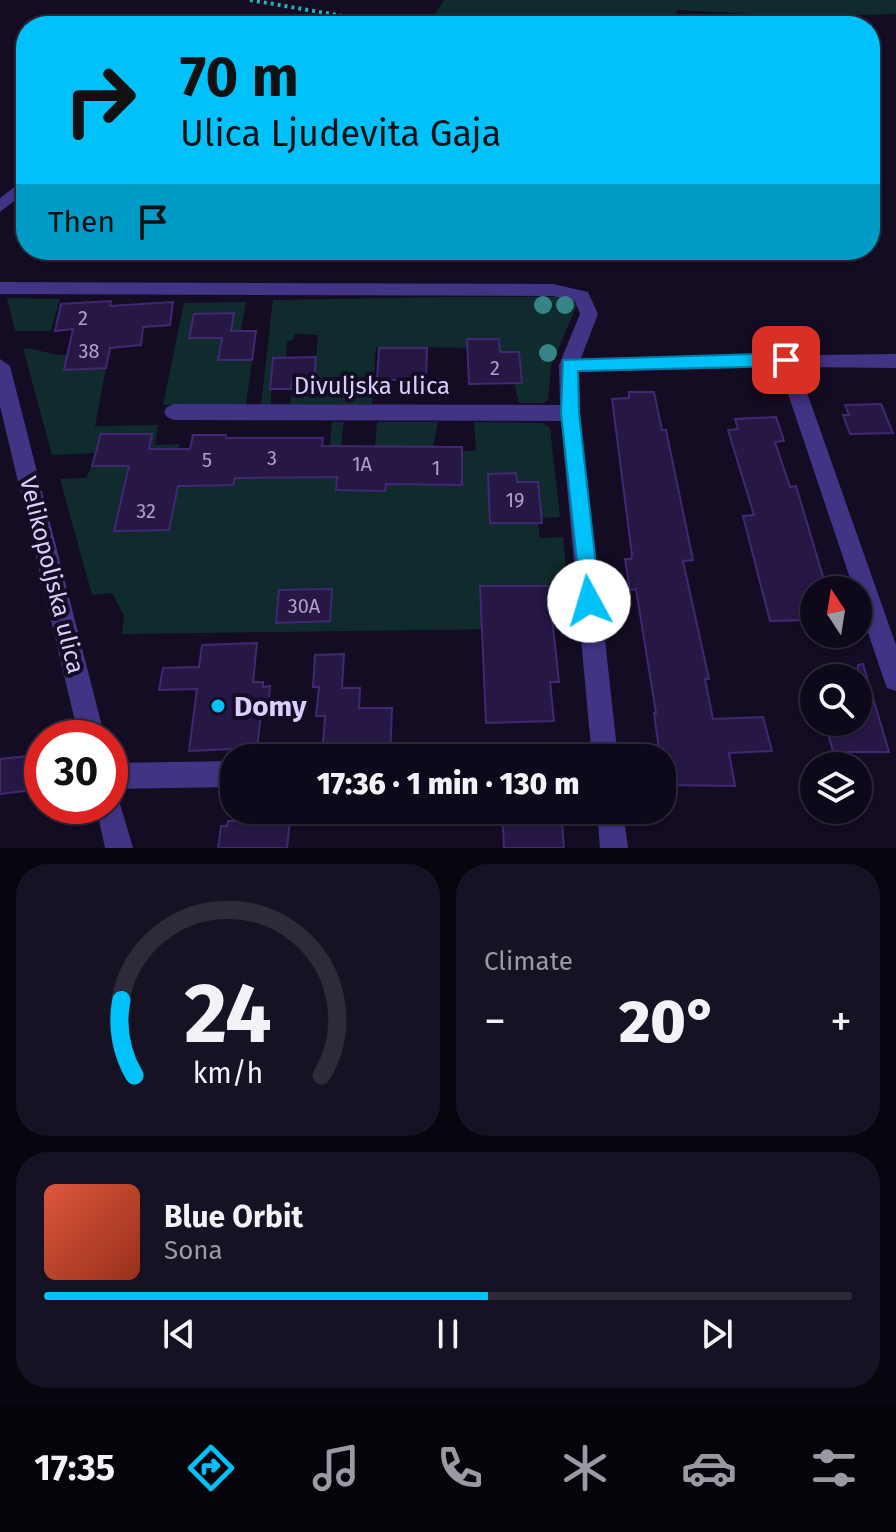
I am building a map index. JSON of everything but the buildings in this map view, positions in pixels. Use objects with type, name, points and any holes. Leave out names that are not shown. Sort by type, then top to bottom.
[{"type":"street","points":[[0,207],[16,192]]},
{"type":"street","points":[[0,288],[572,292],[582,296],[589,314],[569,365],[570,413],[604,744]]},
{"type":"street","points":[[786,360],[896,680]]},
{"type":"street","points":[[569,365],[896,361]]},
{"type":"street","name":"Velikopoljska ulica","points":[[0,366],[88,720]]},
{"type":"street","name":"Divuljska ulica","points":[[174,412],[570,413]]},
{"type":"street","points":[[128,776],[220,774]]},
{"type":"street","points":[[113,824],[119,848]]},
{"type":"street","points":[[611,824],[614,848]]},
{"type":"path","points":[[250,0],[343,16]]},
{"type":"green space","points":[[444,0],[896,0],[896,14],[788,16],[677,10],[676,16],[434,16]]},
{"type":"green space","points":[[558,297],[575,301],[577,305],[551,366],[548,400],[544,403],[519,403],[514,383],[522,383],[519,352],[500,352],[499,339],[482,339],[482,348],[376,347],[372,404],[290,404],[292,394],[314,380],[318,335],[295,334],[293,340],[287,341],[286,358],[273,359],[271,404],[261,405],[273,300]]},
{"type":"green space","points":[[7,298],[60,299],[51,331],[15,331]]},
{"type":"green space","points":[[246,302],[241,331],[231,332],[233,313],[194,314],[189,337],[222,338],[219,360],[252,360],[246,405],[163,405],[184,303]]},
{"type":"green space","points":[[23,348],[67,355],[65,370],[106,368],[95,426],[158,425],[155,445],[180,444],[178,449],[195,485],[233,485],[240,440],[252,477],[318,477],[320,466],[328,465],[332,422],[344,422],[336,490],[385,490],[387,447],[375,446],[377,422],[438,422],[433,447],[462,485],[462,451],[476,451],[474,422],[543,423],[550,428],[560,517],[541,518],[538,482],[517,482],[516,473],[488,474],[538,523],[540,538],[563,537],[568,586],[480,586],[508,629],[122,634],[124,616],[112,593],[92,595],[60,479],[86,478],[92,466],[132,466],[146,461],[152,435],[102,434],[96,453],[52,455]]},
{"type":"place","name":"Domy","points":[[218,706]]},
{"type":"route","points":[[589,601],[570,413],[569,365],[786,360]]}]
